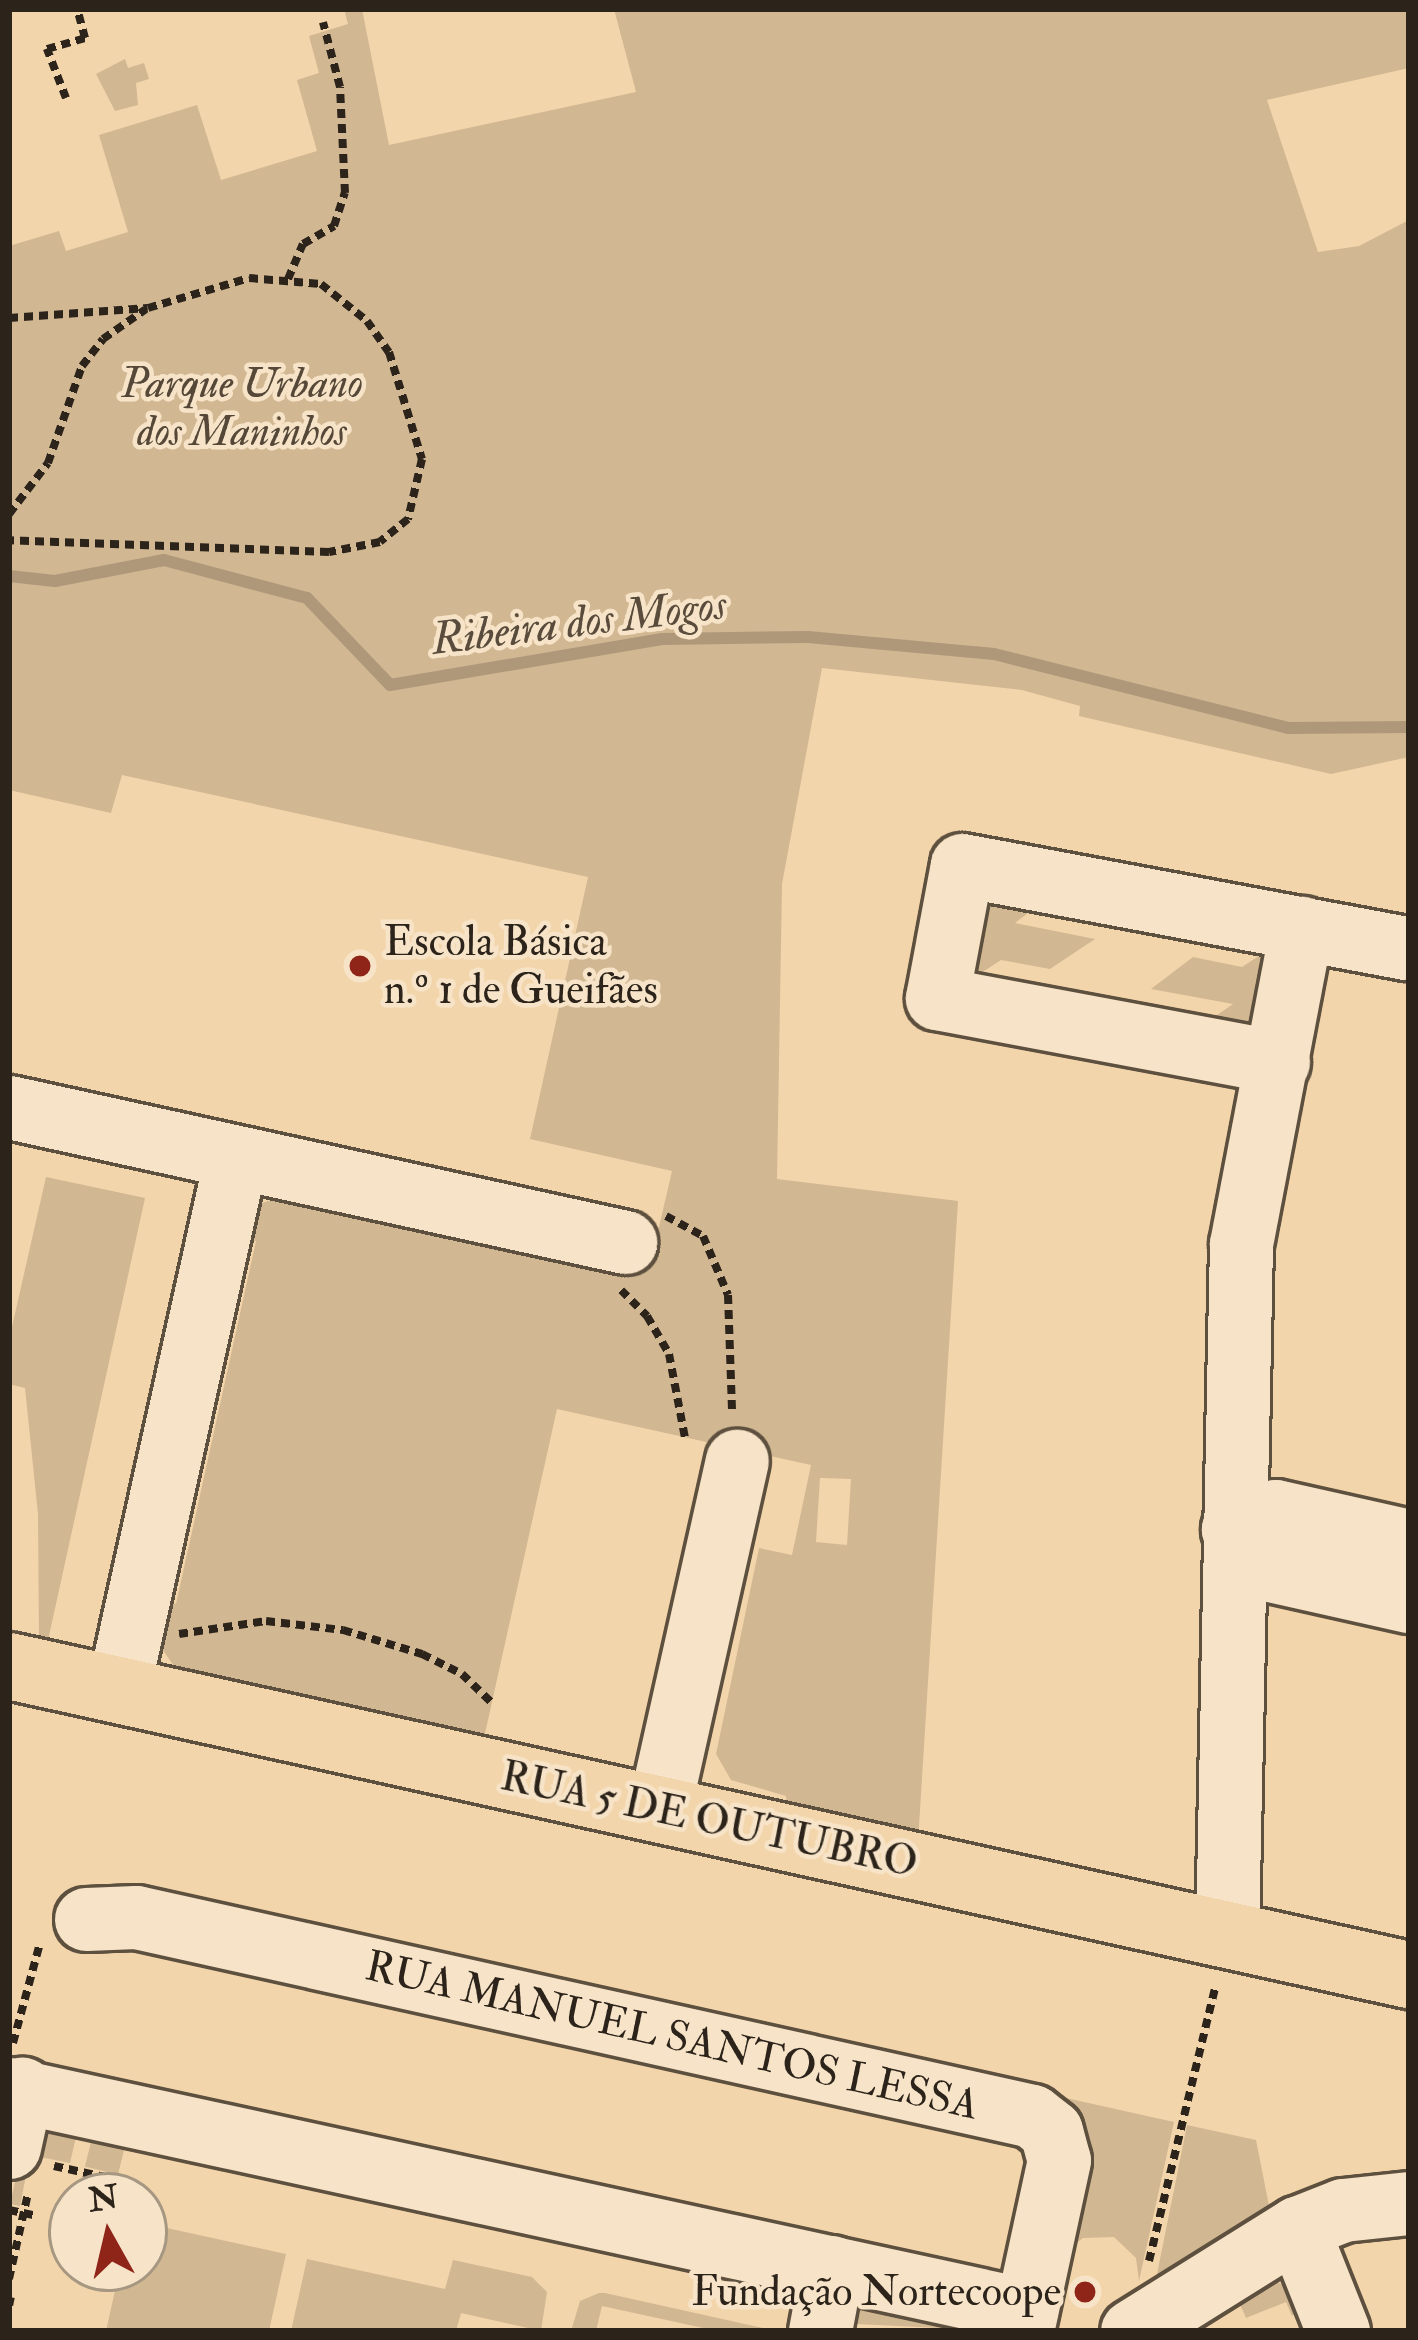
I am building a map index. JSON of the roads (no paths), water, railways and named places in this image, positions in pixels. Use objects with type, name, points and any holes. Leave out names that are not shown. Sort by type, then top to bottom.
[{"type":"main road","name":"RUA 5 DE OUTUBRO","points":[[9,1666],[659,1809],[1225,1947],[1409,1975]]},
{"type":"street","points":[[1277,1062],[937,998],[962,865],[1409,949]]},
{"type":"street","points":[[1225,1947],[1241,1244],[1301,928]]},
{"type":"street","points":[[9,1107],[628,1245]]},
{"type":"street","points":[[118,1690],[236,1157]]},
{"type":"street","points":[[659,1809],[711,1449]]},
{"type":"street","points":[[1233,1529],[1275,1511],[1409,1541]]},
{"type":"street","points":[[1233,1529],[1262,1568],[1409,1600]]},
{"type":"street","name":"RUA MANUEL SANTOS LESSA","points":[[63,1931],[136,1917],[1032,2116],[1052,2131],[1059,2160],[1024,2321]]},
{"type":"street","points":[[19,2119],[832,2267],[1024,2321]]},
{"type":"street","points":[[1140,2317],[1297,2228],[1343,2210],[1409,2203]]},
{"type":"street","points":[[1297,2228],[1338,2331]]},
{"type":"street","points":[[820,2331],[832,2267]]},
{"type":"waterway","name":"Ribeira dos Mogos","points":[[9,576],[55,581],[164,560],[307,598],[390,685],[662,639],[808,637],[994,654],[1289,728],[1409,727]]},
{"type":"place","name":"Escola Básica n.º 1 de Gueifães","points":[[360,966]]},
{"type":"place","name":"Fundação Nortecoope","points":[[1085,2292]]},
{"type":"park label","name":"Parque Urbano dos Maninhos","points":[[242,408]]}]
